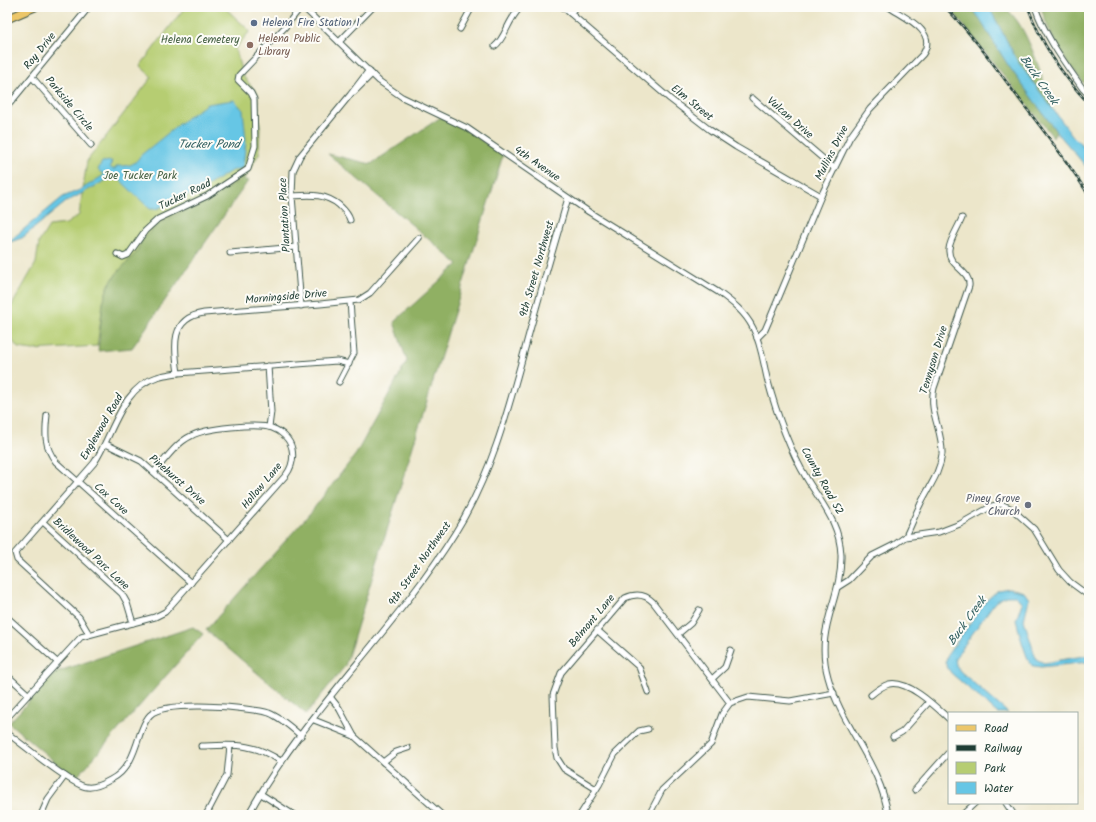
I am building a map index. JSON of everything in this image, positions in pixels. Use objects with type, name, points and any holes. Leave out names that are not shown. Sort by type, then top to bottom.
[{"type":"main road","points":[[7,19],[34,7]]},
{"type":"street","name":"Roy Drive","points":[[7,107],[88,7]]},
{"type":"street","name":"4th Avenue","points":[[302,7],[388,88],[402,97],[450,118],[471,130],[568,198],[730,300],[745,315],[757,338]]},
{"type":"street","name":"Tucker Road","points":[[117,254],[123,257],[130,254],[145,231],[158,219],[207,196],[248,169],[255,146],[254,99],[251,92],[238,80],[239,75],[302,7]]},
{"type":"street","points":[[339,42],[373,7]]},
{"type":"street","points":[[460,29],[472,7]]},
{"type":"street","points":[[495,46],[502,39],[511,17],[520,7]]},
{"type":"street","name":"Elm Street","points":[[564,7],[675,103],[710,130],[736,148],[821,196]]},
{"type":"street","points":[[570,13],[576,7]]},
{"type":"street","name":"Mullins Drive","points":[[757,338],[764,330],[771,316],[821,196],[850,137],[863,117],[922,54],[930,42],[923,30],[889,7]]},
{"type":"street","points":[[1035,7],[1043,28],[1054,46],[1083,89],[1089,95]]},
{"type":"street","name":"Plantation Place","points":[[301,306],[292,196],[292,181],[297,161],[370,72]]},
{"type":"street","name":"Parkside Circle","points":[[32,77],[91,145]]},
{"type":"street","name":"Vulcan Drive","points":[[752,98],[834,168]]},
{"type":"street","points":[[292,196],[316,195],[329,198],[346,212],[350,220]]},
{"type":"street","name":"9th Street Northwest","points":[[248,815],[260,794],[301,736],[443,553],[475,498],[504,423],[568,198]]},
{"type":"street","name":"Tennyson Drive","points":[[906,536],[920,505],[936,476],[941,461],[941,440],[931,401],[934,388],[970,286],[967,276],[953,262],[949,252],[951,243],[962,218]]},
{"type":"street","name":"Morningside Drive","points":[[178,373],[175,339],[180,327],[191,316],[204,313],[350,302],[359,300],[370,293],[419,238]]},
{"type":"street","points":[[230,253],[296,247]]},
{"type":"street","points":[[339,382],[349,364],[354,350],[350,302]]},
{"type":"street","name":"County Road 52","points":[[757,338],[770,386],[790,444],[807,479],[830,515],[836,528],[841,555],[838,587],[826,623],[824,645],[825,666],[834,694],[877,776],[884,795],[888,815]]},
{"type":"street","name":"Englewood Road","points":[[89,634],[79,617],[16,558],[17,551],[94,463],[106,444],[118,415],[137,389],[157,377],[178,373],[337,361],[349,364]]},
{"type":"street","points":[[154,472],[181,443],[198,432],[256,426],[269,427],[271,412],[268,366]]},
{"type":"street","name":"Cox Cove","points":[[48,415],[45,436],[49,452],[56,462],[190,583]]},
{"type":"street","name":"Hollow Lane","points":[[89,634],[133,623],[163,613],[286,475],[291,466],[293,455],[290,443],[279,431],[269,427]]},
{"type":"street","name":"Pinehurst Drive","points":[[106,444],[135,457],[154,472],[229,540]]},
{"type":"street","points":[[838,587],[849,580],[872,556],[906,536],[939,532],[960,524],[992,506],[1003,505],[1012,509],[1034,529],[1059,570],[1070,582],[1089,596]]},
{"type":"street","name":"Bridlewood Parc Lane","points":[[43,522],[122,594],[127,603],[133,623]]},
{"type":"street","name":"Belmont Lane","points":[[596,789],[564,769],[559,762],[555,748],[552,703],[554,689],[561,673],[623,600],[629,596],[638,594],[651,600],[730,703]]},
{"type":"street","points":[[678,634],[688,626],[699,610]]},
{"type":"street","points":[[7,617],[57,662]]},
{"type":"street","points":[[597,630],[639,667],[648,692]]},
{"type":"street","points":[[7,718],[81,637],[89,634]]},
{"type":"street","points":[[712,679],[725,667],[731,650]]},
{"type":"street","points":[[7,675],[28,694]]},
{"type":"street","points":[[871,695],[886,685],[899,684],[911,689],[929,702],[948,719]]},
{"type":"street","points":[[650,815],[661,793],[667,785],[711,744],[722,714],[730,703],[738,699],[748,697],[790,701],[834,694]]},
{"type":"street","points":[[331,698],[339,708],[354,736],[439,814]]},
{"type":"street","points":[[893,736],[902,732],[929,702]]},
{"type":"street","points":[[7,733],[72,782],[87,787],[103,784],[117,776],[127,766],[148,718],[154,712],[162,709],[218,707],[250,710],[273,715],[301,736]]},
{"type":"street","points":[[314,720],[354,736]]},
{"type":"street","points":[[580,815],[619,750],[639,731],[648,729]]},
{"type":"street","points":[[201,746],[257,748],[282,762]]},
{"type":"street","points":[[206,815],[227,775],[230,746]]},
{"type":"street","points":[[383,762],[396,752],[408,748]]},
{"type":"street","points":[[915,790],[948,753]]},
{"type":"street","points":[[41,815],[48,799],[65,776]]},
{"type":"street","points":[[260,794],[294,815]]},
{"type":"street","points":[[962,815],[974,804]]},
{"type":"street","points":[[1007,804],[1014,815]]},
{"type":"green space","name":"Joe Tucker Park","points":[[185,7],[224,7],[250,31],[235,49],[243,76],[257,93],[260,126],[259,154],[244,179],[188,208],[142,239],[137,252],[117,273],[108,286],[103,303],[97,346],[33,350],[18,348],[7,333],[7,314],[36,263],[39,242],[49,226],[66,224],[79,215],[87,161],[152,77],[140,66]]},
{"type":"green space","points":[[949,7],[972,7],[1008,65],[1056,131],[1053,137]]},
{"type":"green space","points":[[989,7],[1004,8],[1020,25],[1040,69],[1053,110],[1018,62]]},
{"type":"green space","points":[[1041,7],[1089,7],[1089,89],[1060,51],[1044,18]]},
{"type":"green space","points":[[441,117],[465,129],[503,155],[345,666],[306,714],[206,630],[311,512],[356,454],[407,361],[394,322],[458,264],[328,154],[371,164]]},
{"type":"green space","points":[[243,179],[248,181],[132,348],[98,351],[103,303],[108,286],[117,273],[137,252],[142,239],[159,224]]},
{"type":"green space","points":[[193,627],[203,634],[75,779],[9,723],[56,672]]},
{"type":"water","points":[[972,7],[989,7],[1018,62],[1072,135],[1089,152],[1089,170],[1056,131],[1008,65]]},
{"type":"water","name":"Tucker Pond","points":[[234,100],[243,110],[246,140],[243,168],[231,171],[199,191],[156,209],[150,209],[118,178],[112,177],[66,202],[22,238],[7,243],[63,197],[82,189],[104,175],[98,170],[102,162],[112,161],[110,167],[112,169],[115,169],[117,166],[131,165],[141,155],[188,117],[207,104]]},
{"type":"water","points":[[1009,588],[1024,592],[1029,599],[1024,620],[1036,659],[1044,663],[1089,655],[1089,662],[1041,667],[1033,666],[1028,660],[1016,620],[1022,603],[1016,596],[1006,596],[995,602],[955,658],[956,665],[960,671],[1007,712],[996,712],[951,673],[945,663],[948,654],[987,600],[998,590]]},
{"type":"railway","points":[[945,7],[986,54],[1058,149],[1089,196]]},
{"type":"railway","points":[[1028,7],[1039,34],[1053,58],[1070,82],[1089,104]]},
{"type":"place","name":"Helena Fire Station 1","points":[[254,23]]},
{"type":"place","name":"Helena Public Library","points":[[250,45]]},
{"type":"place","name":"Piney Grove Church","points":[[1028,505]]},
{"type":"park label","name":"Helena Cemetery","points":[[200,40]]},
{"type":"water label","name":"Buck Creek","points":[[1039,80]]},
{"type":"water label","name":"Buck Creek","points":[[967,621]]}]
